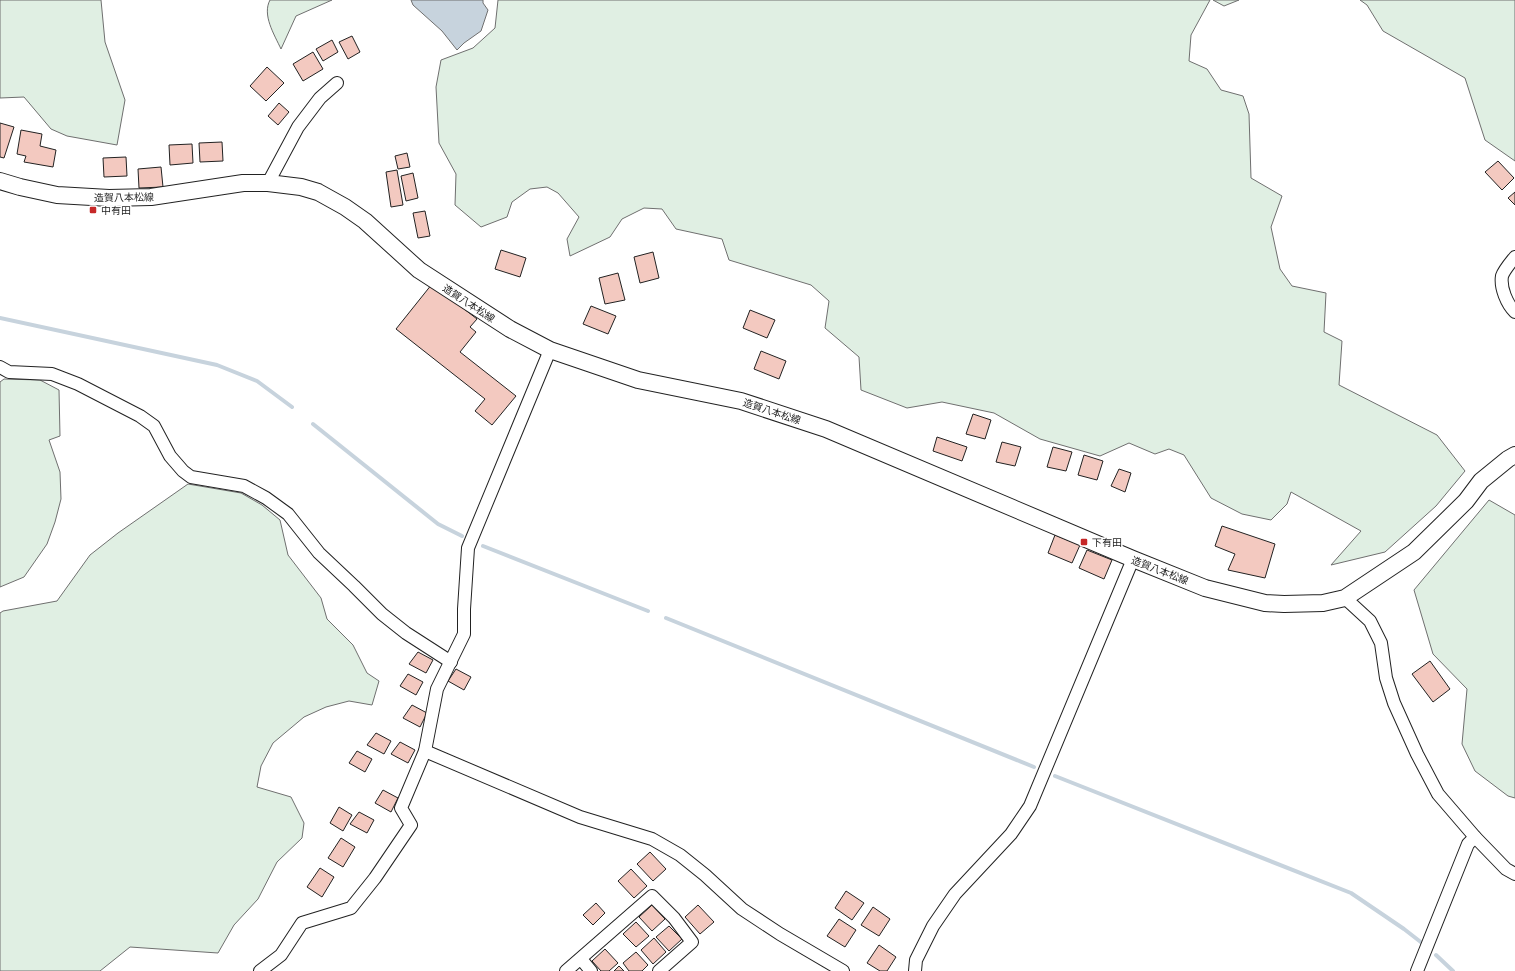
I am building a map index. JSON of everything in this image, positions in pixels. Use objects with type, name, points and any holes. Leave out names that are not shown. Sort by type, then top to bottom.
[{"type":"main road","name":"造賀八本松線","points":[[0,181],[57,195],[109,198],[151,197],[242,183],[268,183],[301,187],[318,192],[345,207],[365,221],[419,270],[510,329],[550,350],[638,380],[741,401],[826,429],[1132,559],[1205,588],[1265,602],[1284,604],[1323,603],[1345,598],[1414,552],[1466,501],[1481,481],[1508,458],[1515,455]]},
{"type":"street","points":[[268,183],[298,127],[320,98],[337,83]]},
{"type":"street","points":[[1515,257],[1502,276],[1503,290],[1511,308],[1515,312]]},
{"type":"street","points":[[260,971],[281,955],[302,923],[351,908],[375,878],[411,825],[401,808],[425,751],[437,689],[464,634],[468,548],[550,350]]},
{"type":"street","points":[[0,367],[9,372],[52,374],[78,384],[140,416],[154,426],[170,456],[183,471],[191,477],[244,486],[266,498],[288,514],[319,553],[382,614],[450,662]]},
{"type":"street","points":[[915,971],[916,960],[933,926],[956,894],[1011,834],[1030,806],[1132,559]]},
{"type":"street","points":[[1345,598],[1370,621],[1381,643],[1386,678],[1394,703],[1417,754],[1438,794],[1506,870],[1515,874]]},
{"type":"street","points":[[425,751],[580,817],[652,839],[680,855],[705,875],[742,909],[780,934],[843,971]]},
{"type":"street","points":[[1417,971],[1468,844],[1475,837]]},
{"type":"street","points":[[566,971],[652,896],[674,918],[692,942],[659,971]]},
{"type":"street","points":[[581,959],[591,971]]},
{"type":"green space","points":[[0,0],[101,0],[105,42],[125,100],[117,145],[67,136],[51,129],[24,97],[0,98]]},
{"type":"green space","points":[[270,0],[332,0],[296,16],[281,49],[272,31],[268,18],[267,12]]},
{"type":"green space","points":[[498,0],[1210,0],[1191,35],[1189,61],[1207,69],[1221,90],[1243,96],[1249,114],[1251,178],[1282,196],[1271,227],[1280,269],[1292,286],[1326,293],[1324,332],[1342,341],[1339,385],[1437,435],[1465,471],[1436,506],[1385,552],[1331,565],[1361,531],[1291,492],[1287,504],[1271,520],[1242,514],[1211,498],[1184,455],[1169,449],[1155,454],[1129,443],[1100,456],[1040,439],[994,413],[942,402],[907,408],[861,390],[859,357],[825,328],[829,301],[811,285],[729,260],[722,239],[676,229],[662,209],[644,208],[622,219],[610,237],[570,256],[567,239],[579,217],[558,193],[547,187],[530,189],[512,202],[507,217],[481,227],[455,205],[456,174],[439,143],[436,87],[441,60],[473,48],[495,28]]},
{"type":"green space","points":[[1213,0],[1239,0],[1224,6]]},
{"type":"green space","points":[[1360,0],[1515,0],[1515,161],[1485,140],[1465,78],[1383,31],[1367,5]]},
{"type":"green space","points":[[4,379],[40,380],[59,390],[60,436],[49,440],[60,472],[61,499],[47,544],[24,577],[0,587],[0,382]]},
{"type":"green space","points":[[188,484],[241,493],[262,505],[280,520],[288,555],[321,598],[327,619],[353,645],[367,673],[379,681],[372,705],[349,701],[326,707],[304,717],[273,743],[261,766],[257,787],[291,797],[304,823],[302,838],[277,862],[258,899],[234,925],[218,953],[130,947],[100,971],[0,971],[0,613],[3,611],[57,601],[90,555],[118,533]]},
{"type":"green space","points":[[1489,500],[1515,515],[1515,798],[1508,796],[1475,771],[1462,744],[1467,689],[1433,654],[1414,590]]},
{"type":"shaded area","points":[[411,0],[483,0],[483,3],[488,10],[481,31],[457,50],[442,31],[413,5]]},
{"type":"building","points":[[352,36],[360,52],[348,59],[339,42]]},
{"type":"building","points":[[332,40],[338,52],[323,61],[316,49]]},
{"type":"building","points":[[313,52],[323,69],[303,81],[293,64]]},
{"type":"building","points":[[267,67],[284,83],[266,101],[250,86]]},
{"type":"building","points":[[279,103],[289,112],[278,125],[268,116]]},
{"type":"building","points":[[0,123],[14,127],[4,158],[0,157]]},
{"type":"building","points":[[21,130],[42,134],[40,146],[56,150],[53,167],[24,162],[26,156],[17,154]]},
{"type":"building","points":[[222,142],[223,161],[200,162],[199,143]]},
{"type":"building","points":[[192,144],[193,163],[170,165],[169,145]]},
{"type":"building","points":[[407,153],[410,167],[398,169],[395,156]]},
{"type":"building","points":[[126,157],[127,176],[104,177],[103,158]]},
{"type":"building","points":[[1498,161],[1514,178],[1502,190],[1485,172]]},
{"type":"building","points":[[161,167],[163,187],[139,188],[138,169]]},
{"type":"building","points":[[397,170],[403,205],[391,207],[386,172]]},
{"type":"building","points":[[413,173],[418,198],[406,201],[401,176]]},
{"type":"building","points":[[1515,192],[1515,205],[1508,198]]},
{"type":"building","points":[[425,211],[430,236],[418,238],[413,213]]},
{"type":"building","points":[[501,250],[526,258],[520,277],[495,269]]},
{"type":"building","points":[[653,252],[659,278],[640,283],[634,257]]},
{"type":"building","points":[[618,273],[625,300],[605,304],[599,278]]},
{"type":"building","points":[[432,284],[477,319],[470,327],[476,332],[460,352],[516,396],[492,425],[475,411],[485,399],[396,329]]},
{"type":"building","points":[[591,306],[616,316],[608,334],[583,324]]},
{"type":"building","points":[[750,310],[775,320],[767,338],[743,328]]},
{"type":"building","points":[[761,351],[786,361],[779,379],[754,369]]},
{"type":"building","points":[[973,414],[991,420],[985,439],[966,434]]},
{"type":"building","points":[[937,437],[967,447],[962,461],[933,451]]},
{"type":"building","points":[[1002,442],[1021,447],[1015,466],[996,462]]},
{"type":"building","points":[[1053,447],[1072,452],[1066,471],[1047,467]]},
{"type":"building","points":[[1084,455],[1103,461],[1097,480],[1078,475]]},
{"type":"building","points":[[1119,469],[1131,473],[1125,492],[1111,486]]},
{"type":"building","points":[[1222,526],[1275,544],[1265,578],[1228,570],[1235,554],[1215,546]]},
{"type":"building","points":[[1055,535],[1080,545],[1072,563],[1048,553]]},
{"type":"building","points":[[1087,550],[1112,560],[1104,579],[1079,568]]},
{"type":"building","points":[[418,652],[433,660],[426,673],[409,664]]},
{"type":"building","points":[[1430,661],[1450,689],[1433,702],[1412,674]]},
{"type":"building","points":[[456,669],[471,677],[464,690],[448,681]]},
{"type":"building","points":[[408,674],[423,682],[416,695],[400,686]]},
{"type":"building","points":[[412,705],[427,713],[420,727],[403,718]]},
{"type":"building","points":[[376,733],[391,741],[384,754],[367,745]]},
{"type":"building","points":[[400,742],[415,750],[408,763],[391,754]]},
{"type":"building","points":[[357,751],[372,759],[365,772],[349,763]]},
{"type":"building","points":[[383,790],[398,798],[391,812],[375,803]]},
{"type":"building","points":[[339,807],[352,815],[343,831],[330,823]]},
{"type":"building","points":[[359,812],[374,820],[367,833],[350,824]]},
{"type":"building","points":[[341,838],[355,847],[343,867],[328,858]]},
{"type":"building","points":[[650,852],[666,869],[653,881],[637,864]]},
{"type":"building","points":[[320,868],[334,877],[322,897],[307,887]]},
{"type":"building","points":[[631,869],[647,886],[634,898],[618,881]]},
{"type":"building","points":[[846,891],[864,903],[852,920],[835,908]]},
{"type":"building","points":[[596,903],[605,913],[593,925],[583,915]]},
{"type":"building","points":[[652,905],[665,919],[652,931],[639,917]]},
{"type":"building","points":[[698,905],[714,922],[700,934],[685,917]]},
{"type":"building","points":[[873,907],[890,919],[879,936],[861,925]]},
{"type":"building","points":[[839,919],[856,930],[845,947],[827,936]]},
{"type":"building","points":[[636,922],[649,936],[636,947],[623,934]]},
{"type":"building","points":[[669,926],[682,939],[669,951],[656,937]]},
{"type":"building","points":[[654,938],[666,952],[653,964],[641,950]]},
{"type":"building","points":[[879,945],[896,957],[887,971],[880,971],[867,963]]},
{"type":"building","points":[[605,949],[618,963],[609,971],[601,971],[592,961]]},
{"type":"building","points":[[636,952],[648,965],[642,971],[629,971],[623,963]]},
{"type":"building","points":[[619,966],[624,971],[614,971]]},
{"type":"waterway","points":[[0,318],[217,365],[257,381],[292,407]]},
{"type":"waterway","points":[[313,424],[438,524],[462,536]]},
{"type":"waterway","points":[[483,546],[648,611]]},
{"type":"waterway","points":[[666,618],[1034,767]]},
{"type":"waterway","points":[[1055,776],[1351,893],[1422,943]]},
{"type":"waterway","points":[[1436,955],[1453,971]]},
{"type":"place","name":"中有田","points":[[93,210]]},
{"type":"place","name":"下有田","points":[[1084,542]]}]
